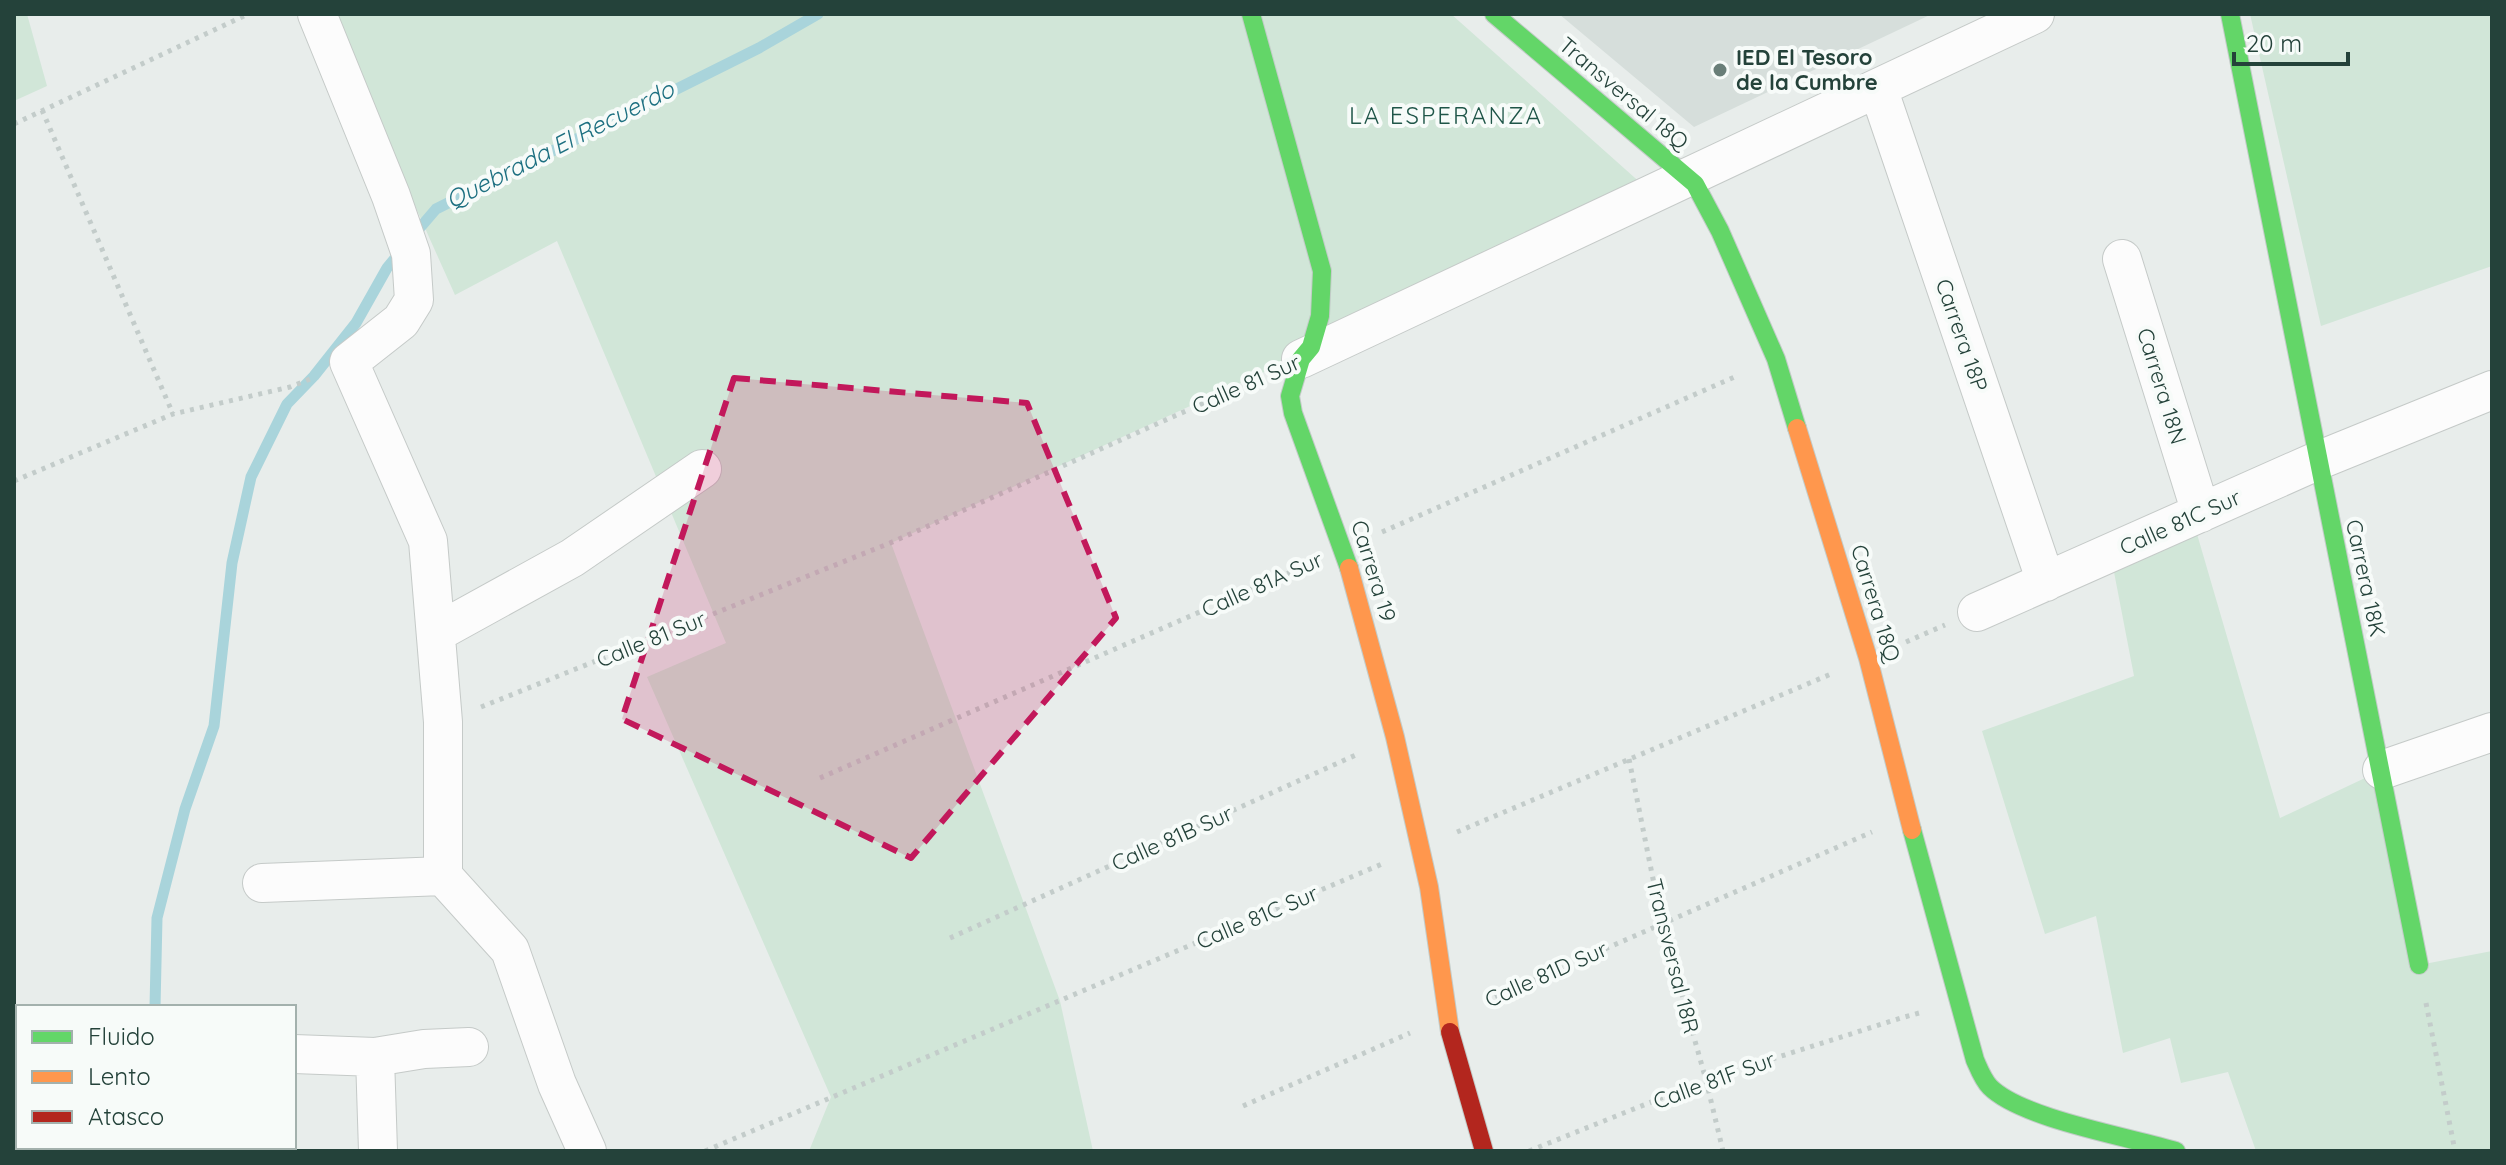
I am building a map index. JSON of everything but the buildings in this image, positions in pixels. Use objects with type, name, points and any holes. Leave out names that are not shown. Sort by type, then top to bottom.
[{"type":"street","points":[[317,14],[391,196],[411,254],[414,300],[401,321],[349,362],[428,541],[443,722],[443,876],[510,950],[557,1084],[587,1151]]},
{"type":"street","name":"Carrera 19","points":[[1251,14],[1322,271],[1320,316],[1311,347],[1301,359],[1290,396],[1293,413],[1344,548],[1395,737],[1429,887],[1446,1018],[1484,1151]]},
{"type":"street","name":"Transversal 18Q","points":[[1494,14],[1687,177]]},
{"type":"street","name":"Calle 81 Sur","points":[[1301,359],[2035,14]]},
{"type":"street","name":"Carrera 18K","points":[[2230,14],[2419,965]]},
{"type":"street","name":"Carrera 18P","points":[[1878,88],[2046,582]]},
{"type":"street","name":"Carrera 18Q","points":[[1687,177],[1695,184],[1720,231],[1776,359],[1868,658],[1975,1060],[1991,1087],[2015,1104],[2176,1151]]},
{"type":"street","name":"Carrera 18N","points":[[2122,259],[2201,513]]},
{"type":"street","name":"Calle 81C Sur","points":[[1977,612],[2317,461],[2492,390]]},
{"type":"street","points":[[436,633],[572,558],[702,469]]},
{"type":"street","points":[[2382,770],[2492,732]]},
{"type":"street","points":[[262,883],[443,876]]},
{"type":"street","points":[[296,1054],[375,1057],[424,1049],[469,1047]]},
{"type":"street","points":[[375,1057],[378,1151]]},
{"type":"path","points":[[14,124],[248,14]]},
{"type":"path","points":[[42,110],[173,414]]},
{"type":"path","name":"Calle 81 Sur","points":[[443,722],[890,543],[1301,359]]},
{"type":"path","points":[[14,481],[173,414],[290,387]]},
{"type":"path","name":"Calle 81A Sur","points":[[820,778],[1703,391]]},
{"type":"path","points":[[1868,658],[1977,612]]},
{"type":"path","name":"Calle 81C Sur","points":[[705,1151],[1809,683]]},
{"type":"path","name":"Calle 81B Sur","points":[[950,938],[1395,737]]},
{"type":"path","name":"Transversal 18R","points":[[1629,759],[1662,924],[1723,1151]]},
{"type":"path","name":"Calle 81D Sur","points":[[1243,1106],[1849,842]]},
{"type":"path","points":[[2419,965],[2455,1151]]},
{"type":"path","name":"Calle 81F Sur","points":[[1529,1151],[1706,1080],[1901,1018]]},
{"type":"highlighted area","points":[[734,378],[1027,403],[1116,618],[911,858],[622,719]]},
{"type":"shaded area","name":"IED El Tesoro de la Cumbre","points":[[1559,14],[1932,14],[1694,127]]},
{"type":"green space","points":[[14,14],[27,14],[47,86],[14,101]]},
{"type":"green space","points":[[329,14],[1451,14],[1653,194],[891,543],[1060,1001],[1093,1151],[809,1151],[831,1097],[647,677],[726,643],[557,241],[455,295]]},
{"type":"green space","points":[[2250,14],[2492,14],[2492,266],[2321,326]]},
{"type":"green space","points":[[2197,534],[2280,818],[2382,770],[2419,965],[2492,951],[2492,1151],[2256,1151],[2228,1072],[2181,1083],[2170,1038],[2123,1053],[2096,916],[2045,934],[1982,731],[2134,676],[2114,572]]},
{"type":"waterway","name":"Quebrada El Recuerdo","points":[[412,237],[436,209],[759,48],[818,14]]},
{"type":"waterway","name":"Quebrada El Recuerdo","points":[[155,1005],[157,918],[185,809],[214,726],[232,563],[251,477],[287,404],[356,323],[387,268],[401,251]]},
{"type":"traffic: fast","points":[[1251,14],[1322,271],[1320,316],[1311,347],[1301,359],[1290,396],[1293,413],[1349,568]]},
{"type":"traffic: fast","points":[[1494,14],[1695,184],[1720,231],[1776,359],[1797,428]]},
{"type":"traffic: fast","points":[[2230,14],[2419,965]]},
{"type":"traffic: fast","points":[[1912,830],[1975,1060],[1990,1087],[2026,1109],[2051,1118],[2176,1151]]},
{"type":"traffic: slow","points":[[1797,428],[1868,658],[1912,830]]},
{"type":"traffic: slow","points":[[1349,568],[1395,737],[1429,887],[1450,1032]]},
{"type":"traffic: jam","points":[[1450,1032],[1484,1151]]},
{"type":"place","name":"IED El Tesoro de la Cumbre","points":[[1720,70]]},
{"type":"district","name":"LA ESPERANZA","points":[[1446,116]]}]
